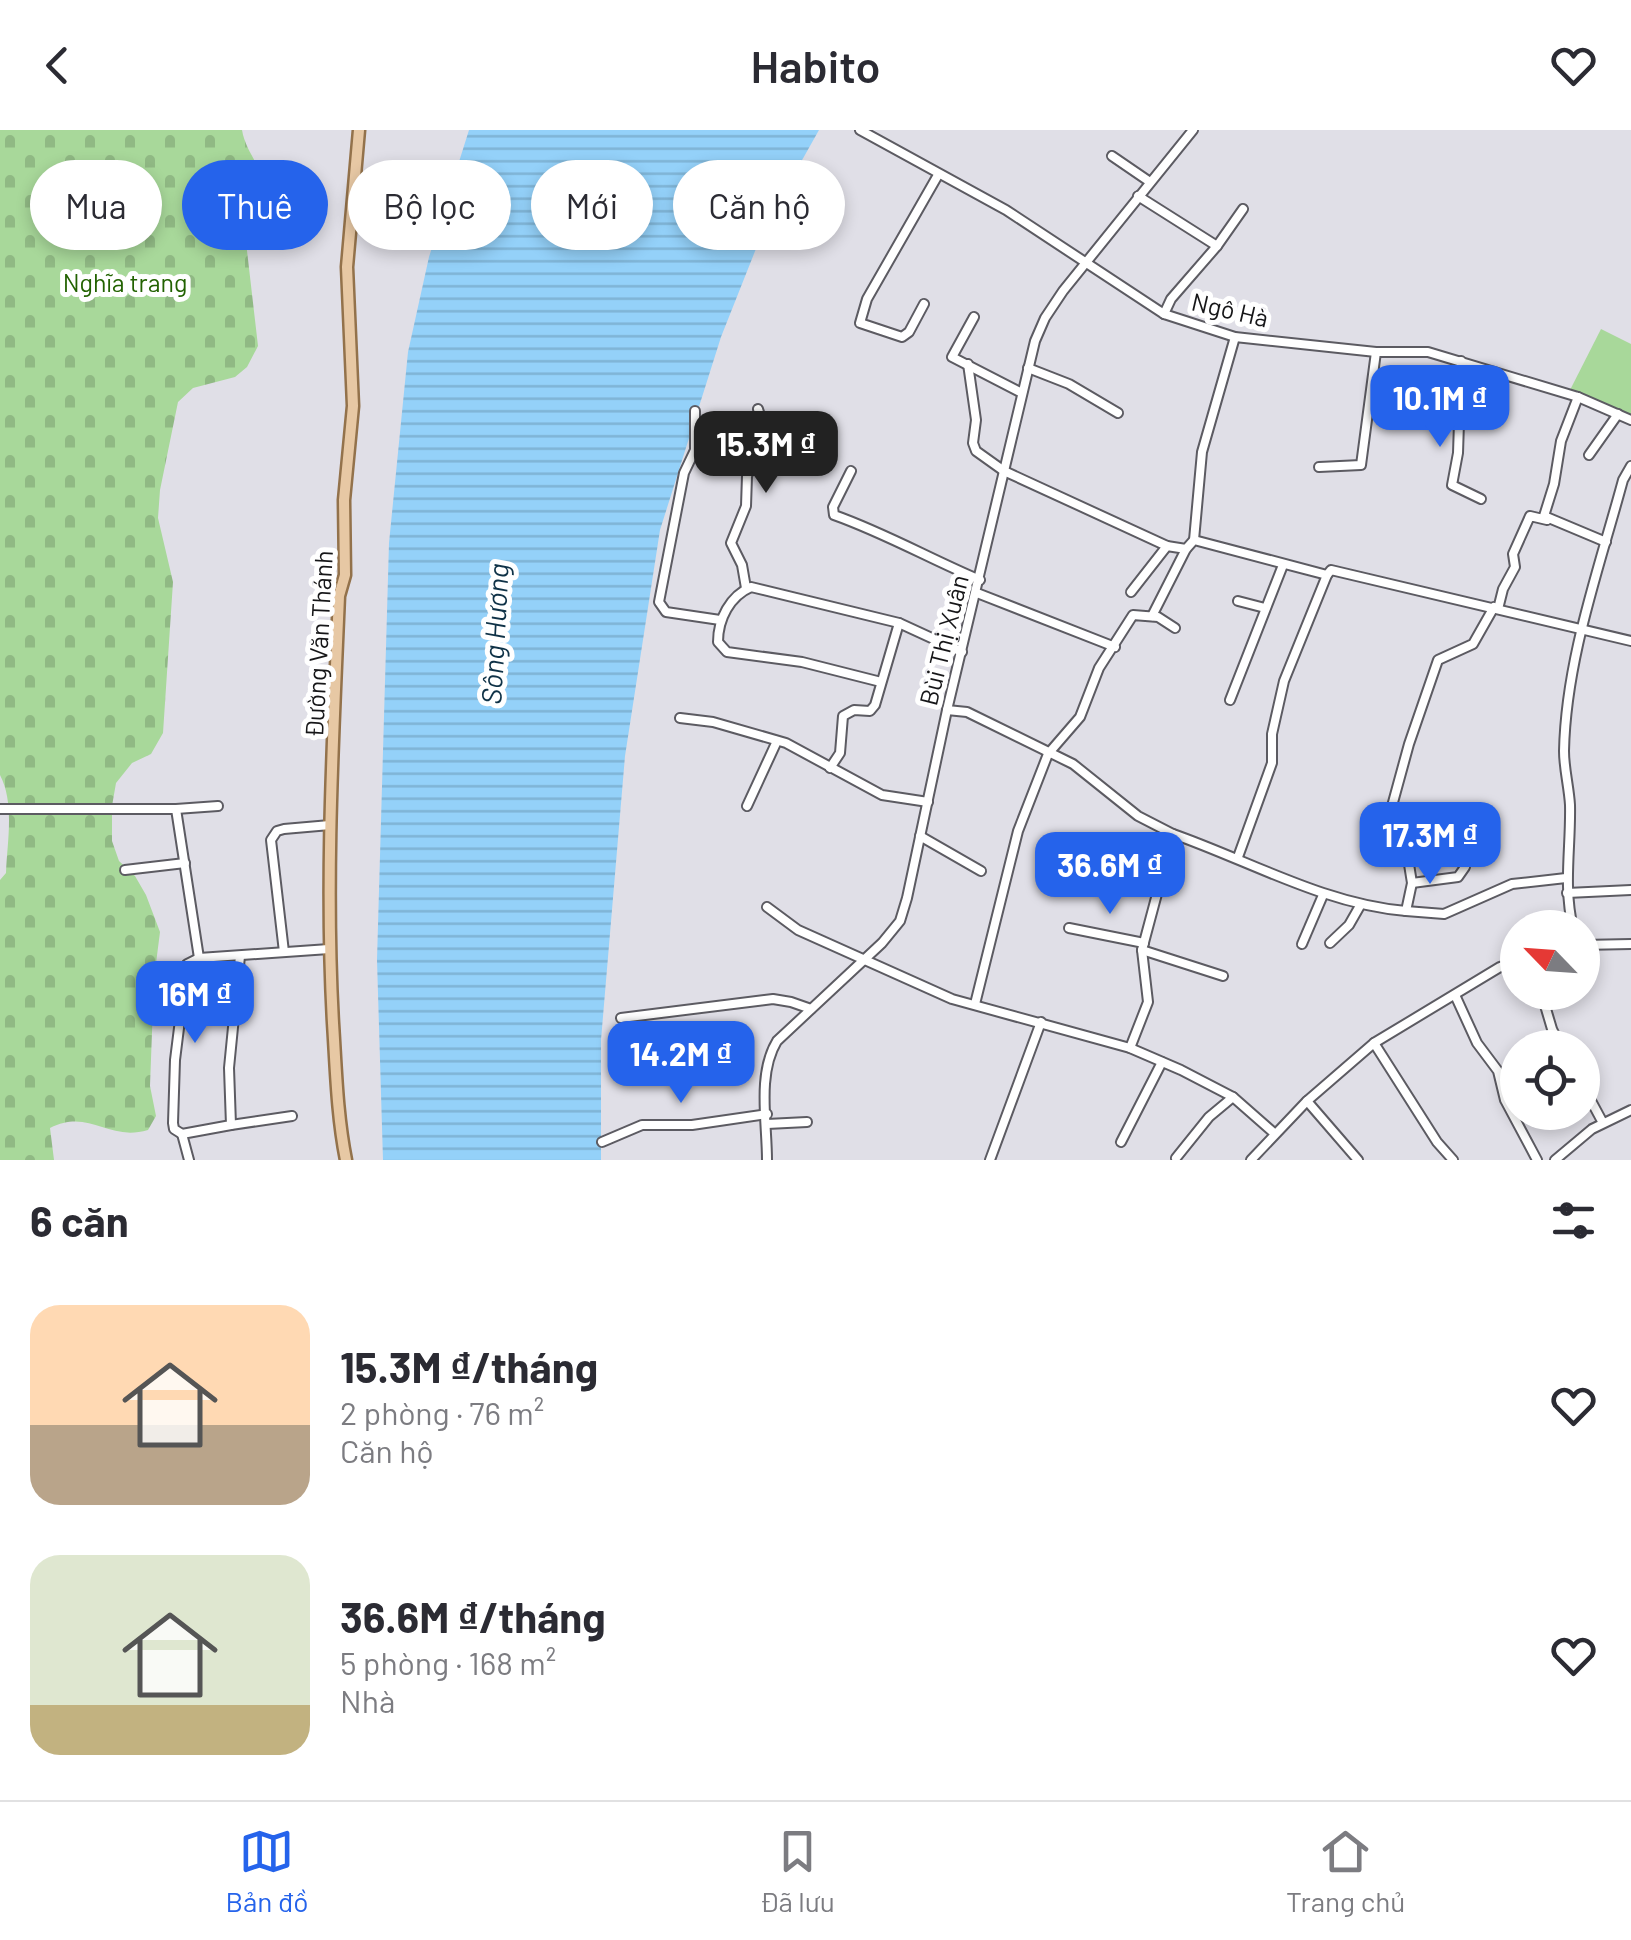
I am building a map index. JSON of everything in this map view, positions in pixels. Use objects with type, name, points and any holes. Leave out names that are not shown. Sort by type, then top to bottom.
[{"type":"main road","name":"Đường Văn Thánh","points":[[346,1160],[336,1077],[329,949],[330,825],[339,596],[346,575],[344,500],[353,406],[347,267],[359,130]]},
{"type":"street","name":"Ngô Hà","points":[[860,130],[1006,210],[1164,314],[1236,337],[1376,352],[1428,352],[1578,398],[1631,420]]},
{"type":"street","points":[[1176,130],[1190,133]]},
{"type":"street","name":"Bùi Thị Xuân","points":[[767,1160],[768,1055],[777,1041],[900,922],[1028,368],[1045,318],[1085,262],[1190,133]]},
{"type":"street","points":[[1112,156],[1150,182]]},
{"type":"street","points":[[924,304],[909,332],[902,337],[860,323],[866,299],[938,175]]},
{"type":"street","points":[[1138,196],[1217,246]]},
{"type":"street","points":[[1164,314],[1171,299],[1217,246],[1243,208]]},
{"type":"street","points":[[974,317],[952,355],[1022,393]]},
{"type":"street","points":[[1152,616],[1194,540],[1202,452],[1236,337]]},
{"type":"street","points":[[1318,466],[1361,465],[1376,352]]},
{"type":"street","points":[[1461,360],[1458,453],[1452,485],[1481,498]]},
{"type":"street","points":[[968,364],[976,420],[972,443],[976,450],[1004,471],[1168,546],[1186,549]]},
{"type":"street","points":[[1028,368],[1069,384],[1118,414]]},
{"type":"street","points":[[1547,520],[1544,512],[1554,484],[1560,441],[1578,398]]},
{"type":"street","points":[[758,410],[762,422],[760,444],[747,476],[746,506],[731,543],[742,566],[746,588],[720,620],[718,642],[727,652],[802,662],[881,682]]},
{"type":"street","points":[[695,411],[696,450],[681,485],[659,602],[666,612],[720,620]]},
{"type":"street","points":[[1590,455],[1618,414]]},
{"type":"street","points":[[1570,910],[1566,878],[1570,805],[1564,756],[1566,720],[1581,630],[1623,480],[1631,466]]},
{"type":"street","points":[[851,471],[832,510],[834,515],[887,534],[980,580]]},
{"type":"street","points":[[1406,911],[1412,883],[1408,858],[1389,817],[1438,660],[1473,644],[1496,608],[1516,567],[1513,554],[1530,516],[1606,542]]},
{"type":"street","points":[[1194,540],[1326,575]]},
{"type":"street","points":[[1131,592],[1168,546]]},
{"type":"street","points":[[1230,700],[1283,565]]},
{"type":"street","points":[[1238,857],[1272,763],[1272,734],[1284,682],[1331,570],[1631,641]]},
{"type":"street","points":[[746,588],[898,623],[962,652]]},
{"type":"street","points":[[977,593],[1115,647]]},
{"type":"street","points":[[1238,601],[1266,608]]},
{"type":"street","points":[[975,1004],[1018,830],[1048,754],[1080,717],[1099,668],[1133,615],[1152,616],[1175,628]]},
{"type":"street","points":[[830,768],[840,753],[843,716],[854,710],[873,709],[898,623]]},
{"type":"street","points":[[947,710],[967,712],[1073,764],[1138,816],[1173,834],[1238,857],[1323,895],[1420,915],[1444,914],[1512,884],[1566,878]]},
{"type":"street","points":[[680,718],[714,722],[777,740],[882,795],[928,802]]},
{"type":"street","points":[[747,806],[777,740]]},
{"type":"street","points":[[0,809],[218,806]]},
{"type":"street","points":[[176,809],[199,958]]},
{"type":"street","points":[[284,952],[270,840],[284,829],[330,825]]},
{"type":"street","points":[[1130,1048],[1148,1002],[1144,946],[1173,834]]},
{"type":"street","points":[[920,836],[980,871]]},
{"type":"street","points":[[125,870],[185,863]]},
{"type":"street","points":[[1412,883],[1458,877],[1465,867]]},
{"type":"street","points":[[1567,893],[1631,890]]},
{"type":"street","points":[[1302,944],[1323,895]]},
{"type":"street","points":[[1330,944],[1349,925],[1360,904]]},
{"type":"street","points":[[767,908],[798,930],[952,999],[1130,1048],[1162,1062],[1232,1097],[1274,1133]]},
{"type":"street","points":[[1069,928],[1144,946],[1223,976]]},
{"type":"street","points":[[1600,945],[1631,944]]},
{"type":"street","points":[[292,1116],[182,1134],[174,1129],[176,1045],[186,969],[190,961],[199,958],[329,949]]},
{"type":"street","points":[[230,1125],[229,1068],[240,956]]},
{"type":"street","points":[[1250,1160],[1307,1101],[1374,1043],[1500,968]]},
{"type":"street","points":[[1455,995],[1477,1043],[1498,1071],[1505,1100],[1538,1160]]},
{"type":"street","points":[[622,1018],[773,999],[811,1010]]},
{"type":"street","points":[[990,1160],[1041,1022]]},
{"type":"street","points":[[1374,1043],[1438,1142],[1454,1160]]},
{"type":"street","points":[[1120,1142],[1162,1062]]},
{"type":"street","points":[[1176,1158],[1209,1117],[1232,1097]]},
{"type":"street","points":[[1307,1101],[1358,1160]]},
{"type":"street","points":[[1555,1160],[1603,1123],[1631,1110]]},
{"type":"street","points":[[602,1142],[642,1125],[692,1125],[767,1114]]},
{"type":"street","points":[[1600,1117],[1603,1123]]},
{"type":"street","points":[[768,1124],[807,1122]]},
{"type":"street","points":[[182,1134],[189,1160]]},
{"type":"green space","name":"Nghĩa trang","points":[[0,130],[242,130],[254,160],[182,160],[182,250],[247,250],[258,346],[247,367],[235,377],[193,388],[178,402],[158,518],[173,582],[163,733],[151,754],[132,763],[116,783],[112,806],[112,841],[119,861],[135,876],[146,895],[160,932],[150,1086],[156,1116],[148,1130],[134,1133],[76,1122],[50,1128],[54,1160],[0,1160],[0,880],[6,873],[9,823],[0,775]]},
{"type":"green space","points":[[1601,329],[1631,344],[1631,420],[1568,394]]},
{"type":"water","name":"Sông Hương","points":[[469,130],[819,130],[802,160],[673,160],[673,250],[755,250],[721,337],[660,530],[625,756],[601,1040],[601,1160],[383,1160],[377,960],[389,543],[408,352],[431,250],[511,250],[511,160],[460,160]]}]
